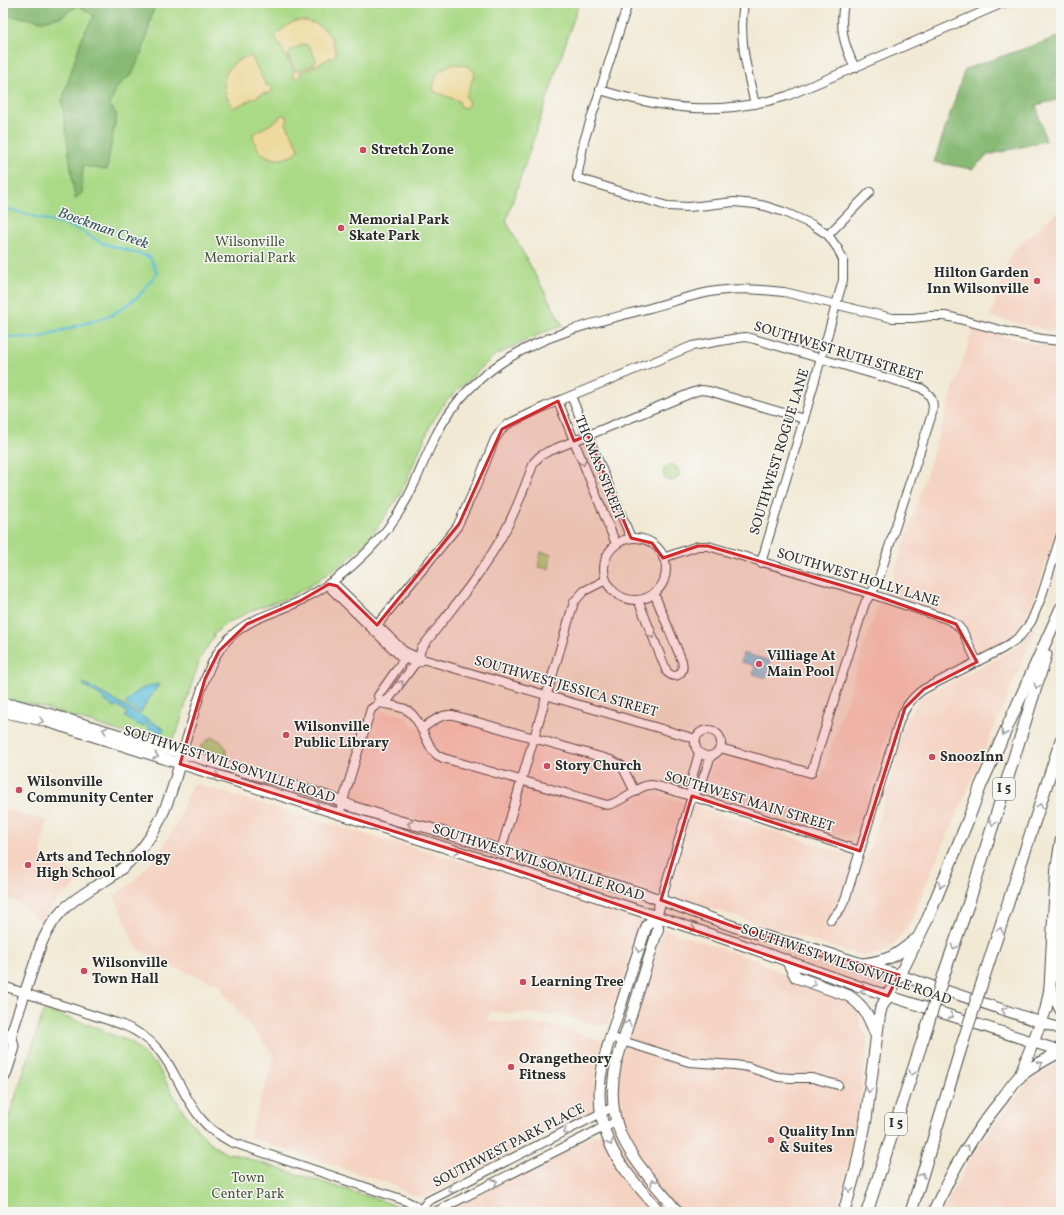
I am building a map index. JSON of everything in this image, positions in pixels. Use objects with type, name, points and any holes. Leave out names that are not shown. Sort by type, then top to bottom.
[{"type":"highway","name":"I 5","points":[[844,1212],[856,1169],[866,1119],[881,1008],[928,918],[981,785],[1061,608]]},
{"type":"highway","name":"I 5","points":[[867,1212],[946,968],[969,902],[1061,608]]},
{"type":"highway","points":[[911,1212],[983,980],[1061,740]]},
{"type":"highway","points":[[1019,1078],[1046,1009],[1050,988],[1057,866],[1061,840]]},
{"type":"highway","name":"I 5","points":[[864,964],[890,958],[899,954],[918,937]]},
{"type":"highway","name":"I 5","points":[[787,960],[796,978],[849,996],[863,1007],[869,1016],[876,1038]]},
{"type":"highway","points":[[1050,988],[1061,1010]]},
{"type":"highway","points":[[934,1212],[942,1193],[963,1153],[982,1125],[1019,1078],[1061,1051]]},
{"type":"main road","name":"SOUTHWEST WILSONVILLE ROAD","points":[[3,704],[17,705],[50,714],[339,814],[508,867],[787,960],[888,996],[1061,1051]]},
{"type":"main road","name":"SOUTHWEST WILSONVILLE ROAD","points":[[3,712],[45,721],[181,759],[241,771],[283,782],[354,807],[399,821],[429,828],[644,894],[735,927],[864,964],[1061,1028]]},
{"type":"main road","points":[[3,1078],[14,1048],[7,1038],[47,931],[62,910],[72,901],[124,867],[140,851],[152,835],[166,808],[174,786],[181,759]]},
{"type":"main road","points":[[661,900],[656,917],[658,929],[616,1064],[612,1094],[616,1122],[622,1139],[634,1159],[678,1212]]},
{"type":"main road","points":[[656,917],[647,925],[610,1037],[603,1061],[599,1084],[601,1114],[610,1144],[627,1172],[660,1212]]},
{"type":"street","points":[[628,3],[600,90],[641,102],[686,108],[722,109],[755,104],[787,96],[1003,3]]},
{"type":"street","points":[[744,3],[741,23],[742,40],[755,104]]},
{"type":"street","points":[[844,3],[842,24],[843,35],[848,55],[854,68]]},
{"type":"street","name":"SOUTHWEST ROGUE LANE","points":[[600,90],[584,141],[577,178],[667,206],[690,207],[734,202],[763,206],[784,212],[813,225],[828,235],[838,249],[843,260],[843,280],[804,419],[761,563]]},
{"type":"street","points":[[828,235],[870,192]]},
{"type":"street","points":[[181,759],[205,679],[212,664],[224,645],[237,631],[247,624],[300,601],[329,584],[355,564],[371,549],[386,531],[410,494],[439,428],[459,400],[475,383],[493,368],[526,348],[546,339],[600,321],[711,292],[742,289],[784,292],[892,318],[936,316],[955,318],[1012,333],[1061,340]]},
{"type":"street","name":"SOUTHWEST RUTH STREET","points":[[375,627],[457,527],[477,484],[495,439],[502,429],[508,424],[558,401],[692,346],[746,337],[921,388],[932,399],[934,408],[877,584],[865,602],[811,773],[720,748]]},
{"type":"street","points":[[339,814],[371,709],[389,699],[417,660],[421,649],[497,545],[518,504],[534,462],[540,456],[588,435],[702,390],[804,419]]},
{"type":"street","name":"THOMAS STREET","points":[[572,396],[630,538]]},
{"type":"street","name":"THOMAS STREET","points":[[558,401],[616,544]]},
{"type":"street","points":[[831,920],[841,908],[846,897],[898,724],[905,708],[915,696],[924,689],[1009,645],[1021,635],[1028,627],[1041,598],[1061,535]]},
{"type":"street","points":[[630,538],[638,538],[652,543],[660,552],[666,567],[662,584],[654,593],[646,598],[638,600],[630,600],[615,593],[606,580],[604,569],[604,562],[610,550],[616,544],[630,538]]},
{"type":"street","name":"SOUTHWEST HOLLY LANE","points":[[663,558],[689,548],[708,546],[761,563],[871,594],[947,619],[956,624],[963,632],[977,662]]},
{"type":"street","points":[[501,850],[574,602],[584,591],[606,580]]},
{"type":"street","name":"SOUTHWEST JESSICA STREET","points":[[329,584],[337,586],[375,627],[408,656],[417,660],[429,661],[696,739]]},
{"type":"street","points":[[638,600],[665,669],[671,675],[676,676],[683,671],[682,661],[654,593]]},
{"type":"street","points":[[380,703],[378,696],[408,656],[421,649]]},
{"type":"street","name":"SOUTHWEST MAIN STREET","points":[[380,703],[404,709],[415,717],[430,747],[437,755],[606,805],[618,802],[651,785],[692,796],[860,851]]},
{"type":"street","points":[[421,729],[438,718],[447,714],[453,714],[611,760],[622,766],[635,792]]},
{"type":"street","points":[[713,731],[720,738],[720,748],[718,752],[711,756],[704,756],[699,753],[696,746],[696,739],[703,732],[713,731]]},
{"type":"street","points":[[692,796],[690,785],[699,753]]},
{"type":"street","points":[[661,900],[692,796],[700,787],[711,756]]},
{"type":"street","points":[[3,986],[123,1025],[148,1039],[166,1059],[201,1119],[214,1132],[231,1142],[404,1200],[414,1205],[420,1212]]},
{"type":"street","points":[[610,1037],[690,1062],[748,1067],[778,1077],[812,1078],[838,1085]]},
{"type":"street","name":"SOUTHWEST PARK PLACE","points":[[420,1212],[428,1201],[613,1108]]},
{"type":"street","name":"SOUTHWEST PARK PLACE","points":[[420,1212],[434,1212],[616,1122]]},
{"type":"highlighted area","points":[[558,401],[574,441],[588,435],[631,538],[652,543],[663,558],[698,546],[708,546],[871,594],[956,624],[977,662],[924,689],[905,708],[860,851],[692,796],[661,900],[735,927],[899,975],[888,996],[501,865],[180,764],[205,679],[219,651],[247,624],[300,601],[329,584],[337,586],[377,625],[459,524],[502,429]]},
{"type":"shaded area","points":[[1057,212],[1061,214],[1061,332],[990,317],[1012,252]]},
{"type":"shaded area","points":[[973,329],[1038,345],[1061,347],[1061,520],[1027,619],[1019,632],[1005,643],[930,678],[915,688],[904,699],[897,711],[887,738],[860,825],[855,833],[849,836],[843,836],[709,793],[706,786],[712,765],[727,752],[820,780],[878,604],[888,593]]},
{"type":"shaded area","points":[[1033,627],[1036,629],[964,799],[933,867],[913,918],[894,943],[880,954],[869,956],[858,955],[647,888],[358,802],[354,797],[354,792],[377,713],[381,710],[406,716],[411,725],[428,730],[448,719],[616,769],[625,786],[672,798],[866,860],[898,757],[897,750],[900,738],[907,718],[921,697],[1009,651],[1022,641]]},
{"type":"shaded area","points":[[197,784],[311,819],[531,880],[637,915],[641,920],[641,926],[610,1019],[606,1024],[600,1026],[561,1015],[490,1012],[487,1021],[554,1026],[600,1040],[602,1043],[597,1060],[594,1081],[595,1108],[591,1112],[427,1195],[420,1197],[412,1195],[390,1184],[249,1137],[274,1058],[272,1053],[221,990],[223,986],[160,962],[142,952],[135,945],[114,896],[133,882],[159,853],[176,825],[190,788],[192,785]]},
{"type":"shaded area","name":"Arts and Technology High School","points":[[3,808],[46,821],[47,824],[41,848],[42,856],[47,862],[78,874],[80,878],[80,882],[53,904],[40,921],[15,901],[3,897]]},
{"type":"shaded area","points":[[665,930],[755,960],[794,979],[846,998],[860,1010],[859,1019],[862,1029],[868,1037],[862,1089],[837,1212],[442,1212],[595,1135],[621,1125],[616,1107],[618,1068],[662,933]]},
{"type":"shaded area","points":[[1057,1064],[1061,1064],[1061,1212],[941,1212],[974,1152],[1027,1083]]},
{"type":"green space","name":"Wilsonville Memorial Park","points":[[3,3],[579,3],[506,221],[563,326],[544,332],[494,356],[445,402],[430,426],[401,493],[374,532],[346,561],[308,587],[287,598],[255,609],[229,621],[214,634],[200,659],[177,733],[171,740],[138,737],[35,705],[3,699]]},
{"type":"green space","points":[[155,3],[144,47],[132,75],[116,89],[110,105],[117,115],[107,170],[83,166],[82,193],[75,199],[62,101],[82,37],[94,16],[78,5],[61,17],[42,21],[7,15],[7,4]]},
{"type":"green space","points":[[1061,36],[1061,99],[1036,105],[1046,141],[988,155],[972,169],[934,162],[965,69]]},
{"type":"green space","points":[[671,465],[678,470],[679,473],[674,480],[671,481],[664,476],[663,473],[668,466]]},
{"type":"green space","points":[[541,552],[551,554],[549,569],[538,567]]},
{"type":"green space","points":[[212,737],[224,744],[226,758],[207,752],[200,747]]},
{"type":"green space","name":"Town Center Park","points":[[44,1010],[102,1029],[101,1031],[131,1042],[153,1064],[155,1062],[180,1106],[196,1128],[212,1143],[212,1145],[229,1155],[230,1153],[398,1206],[396,1212],[3,1212],[3,1135]]},
{"type":"sand","points":[[307,21],[323,28],[331,37],[336,55],[301,73],[300,77],[298,78],[293,76],[294,71],[275,36],[293,22]],"holes":[[[304,44],[309,46],[316,60],[314,64],[300,71],[295,70],[288,56],[291,50]]]},
{"type":"sand","points":[[251,56],[266,85],[270,86],[273,91],[268,94],[264,93],[234,108],[228,100],[225,92],[225,76],[234,63]]},
{"type":"sand","points":[[452,64],[465,66],[470,68],[475,73],[466,97],[469,103],[465,108],[460,106],[459,101],[433,91],[434,81],[440,71]]},
{"type":"sand","points":[[284,114],[288,119],[286,123],[299,149],[287,158],[270,158],[257,148],[253,134],[278,120],[280,116]]},
{"type":"water","name":"Villiage At Main Pool","points":[[743,653],[771,661],[766,678],[753,674],[755,666],[741,662]]},
{"type":"water","points":[[84,683],[164,729],[163,732],[159,733],[154,728],[149,730],[146,722],[143,727],[125,717],[127,712],[117,706],[115,708],[104,701],[103,700],[104,698],[83,685]]},
{"type":"water","points":[[159,684],[140,713],[126,704],[136,692],[149,686]]},
{"type":"waterway","name":"Boeckman Creek","points":[[3,207],[76,228],[102,243],[150,257],[157,273],[139,296],[112,315],[37,338],[11,337],[3,334]]},
{"type":"place","name":"Stretch Zone","points":[[363,150]]},
{"type":"place","name":"Memorial Park Skate Park","points":[[341,228]]},
{"type":"place","name":"Hilton Garden Inn Wilsonville","points":[[1037,281]]},
{"type":"place","name":"Villiage At Main Pool","points":[[759,664]]},
{"type":"place","name":"Wilsonville Public Library","points":[[286,735]]},
{"type":"place","name":"SnoozInn","points":[[932,757]]},
{"type":"place","name":"Story Church","points":[[547,766]]},
{"type":"place","name":"Wilsonville Community Center","points":[[19,790]]},
{"type":"place","name":"Arts and Technology High School","points":[[28,865]]},
{"type":"place","name":"Wilsonville Town Hall","points":[[84,971]]},
{"type":"place","name":"Learning Tree","points":[[523,982]]},
{"type":"place","name":"Orangetheory Fitness","points":[[511,1067]]},
{"type":"place","name":"Quality Inn & Suites","points":[[771,1140]]}]
